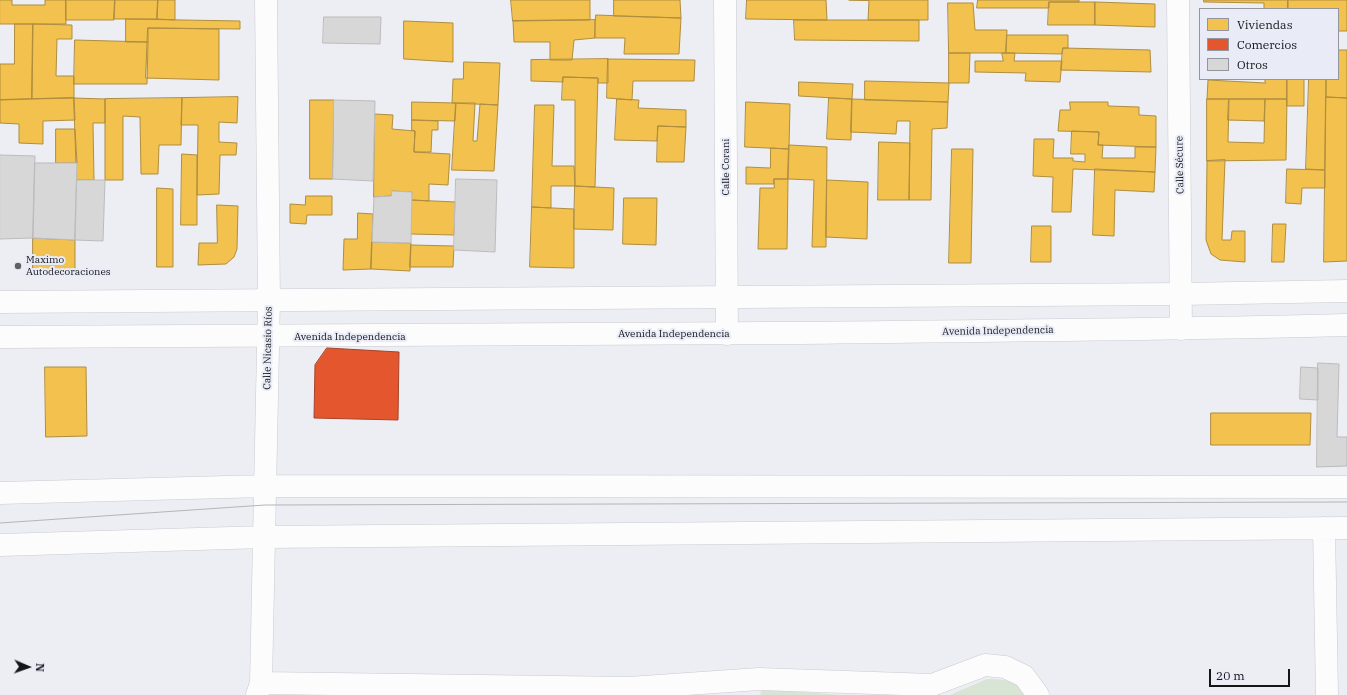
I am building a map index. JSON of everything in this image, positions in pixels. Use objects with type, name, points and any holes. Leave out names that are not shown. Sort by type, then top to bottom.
[{"type":"main road","name":"Calle Nicasio Ríos","points":[[259,689],[268,338],[266,0]]},
{"type":"main road","name":"Calle Corani","points":[[725,0],[726,334]]},
{"type":"main road","name":"Calle Sécure","points":[[1178,0],[1181,329]]},
{"type":"main road","points":[[0,302],[1181,294],[1347,291]]},
{"type":"main road","name":"Avenida Independencia","points":[[0,337],[268,338],[726,334],[1181,329],[1347,325]]},
{"type":"main road","points":[[0,493],[265,486],[1347,487]]},
{"type":"main road","points":[[1324,528],[1327,695]]},
{"type":"main road","points":[[0,545],[264,537],[1347,528]]},
{"type":"main road","points":[[259,689],[629,688],[759,680],[932,685],[985,665],[1005,667],[1024,676],[1038,695]]},
{"type":"main road","points":[[629,688],[666,695]]},
{"type":"green space","points":[[987,679],[1005,680],[1014,684],[1028,695],[950,695]]},
{"type":"green space","points":[[764,689],[842,695],[761,695],[760,693]]},
{"type":"building: Viviendas","points":[[0,0],[12,0],[12,5],[45,5],[45,0],[66,0],[66,24],[0,24]]},
{"type":"building: Viviendas","points":[[66,0],[115,0],[114,20],[66,20]]},
{"type":"building: Viviendas","points":[[115,0],[158,0],[157,19],[114,19]]},
{"type":"building: Viviendas","points":[[158,0],[175,0],[175,20],[157,19]]},
{"type":"building: Viviendas","points":[[511,0],[590,0],[590,20],[513,21]]},
{"type":"building: Viviendas","points":[[614,0],[680,0],[681,18],[614,16]]},
{"type":"building: Viviendas","points":[[747,0],[826,0],[827,20],[746,19]]},
{"type":"building: Viviendas","points":[[849,0],[928,0],[928,20],[868,20],[869,1]]},
{"type":"building: Viviendas","points":[[978,0],[1079,0],[1079,2],[1049,2],[1049,8],[977,8]]},
{"type":"building: Viviendas","points":[[1204,0],[1288,0],[1288,8],[1264,8],[1264,3],[1204,2]]},
{"type":"building: Viviendas","points":[[1288,0],[1347,0],[1347,31],[1339,31],[1339,8],[1288,8]]},
{"type":"building: Viviendas","points":[[1049,2],[1095,2],[1095,25],[1048,25]]},
{"type":"building: Viviendas","points":[[1095,2],[1155,4],[1155,27],[1095,25]]},
{"type":"building: Viviendas","points":[[948,3],[973,3],[975,30],[1007,30],[1006,53],[949,53]]},
{"type":"building: Viviendas","points":[[596,15],[681,18],[679,54],[624,54],[625,38],[595,38]]},
{"type":"building: Viviendas","points":[[126,19],[240,21],[240,29],[148,28],[148,42],[126,42]]},
{"type":"building: Viviendas","points":[[595,20],[595,38],[574,40],[572,60],[550,60],[550,42],[514,42],[513,21]]},
{"type":"building: Viviendas","points":[[794,20],[919,20],[919,41],[795,40]]},
{"type":"building: Viviendas","points":[[404,21],[453,23],[453,62],[404,59]]},
{"type":"building: Viviendas","points":[[15,24],[33,24],[32,99],[0,100],[0,64],[14,64]]},
{"type":"building: Viviendas","points":[[33,24],[72,25],[72,39],[57,39],[56,76],[74,76],[74,98],[32,99]]},
{"type":"building: Viviendas","points":[[148,28],[219,29],[219,80],[146,78]]},
{"type":"building: Viviendas","points":[[1007,35],[1068,35],[1068,48],[1063,48],[1062,54],[1006,53]]},
{"type":"building: Viviendas","points":[[75,40],[148,42],[147,84],[74,84]]},
{"type":"building: Viviendas","points":[[1063,48],[1150,50],[1151,72],[1061,70]]},
{"type":"building: Viviendas","points":[[1339,50],[1347,50],[1347,98],[1326,97],[1326,80],[1339,80]]},
{"type":"building: Viviendas","points":[[949,53],[970,53],[969,83],[949,83]]},
{"type":"building: Viviendas","points":[[1002,53],[1015,53],[1014,61],[1062,61],[1060,82],[1025,81],[1026,73],[975,72],[975,61],[1003,61]]},
{"type":"building: Viviendas","points":[[608,59],[695,60],[694,81],[633,81],[632,100],[607,98]]},
{"type":"building: Viviendas","points":[[608,59],[608,83],[598,83],[598,78],[563,77],[563,82],[531,81],[531,60]]},
{"type":"building: Viviendas","points":[[464,62],[500,63],[498,105],[452,103],[453,79],[463,79]]},
{"type":"building: Viviendas","points":[[563,77],[598,78],[595,187],[575,186],[575,100],[562,100]]},
{"type":"building: Viviendas","points":[[1208,80],[1265,83],[1265,80],[1287,80],[1287,99],[1207,99]]},
{"type":"building: Viviendas","points":[[1287,80],[1304,80],[1304,106],[1287,106]]},
{"type":"building: Viviendas","points":[[1309,80],[1326,80],[1325,170],[1306,169]]},
{"type":"building: Viviendas","points":[[865,81],[949,83],[948,102],[865,100]]},
{"type":"building: Viviendas","points":[[799,82],[853,84],[852,99],[799,96]]},
{"type":"building: Viviendas","points":[[238,97],[237,123],[219,122],[219,142],[237,143],[236,155],[220,155],[219,194],[197,195],[198,125],[181,125],[182,98]]},
{"type":"building: Viviendas","points":[[1326,97],[1347,98],[1347,261],[1324,262]]},
{"type":"building: Viviendas","points":[[74,98],[105,99],[105,123],[93,123],[94,180],[77,180]]},
{"type":"building: Viviendas","points":[[74,98],[75,120],[43,121],[43,144],[19,143],[19,124],[0,123],[0,100]]},
{"type":"building: Viviendas","points":[[182,98],[181,145],[159,145],[158,174],[141,174],[140,117],[123,116],[123,180],[105,180],[105,99]]},
{"type":"building: Viviendas","points":[[829,98],[852,99],[851,140],[827,139]]},
{"type":"building: Viviendas","points":[[617,99],[639,100],[638,108],[686,110],[686,127],[658,126],[657,141],[615,140]]},
{"type":"building: Viviendas","points":[[852,99],[948,102],[947,128],[932,129],[931,200],[909,200],[910,121],[897,121],[896,134],[851,132]]},
{"type":"building: Viviendas","points":[[1207,99],[1229,99],[1228,142],[1264,143],[1265,99],[1287,99],[1286,160],[1207,161]]},
{"type":"building: Viviendas","points":[[1229,99],[1265,99],[1264,121],[1228,120]]},
{"type":"building: Viviendas","points":[[310,100],[334,100],[333,179],[310,179]]},
{"type":"building: Viviendas","points":[[412,102],[456,103],[455,121],[412,120]]},
{"type":"building: Viviendas","points":[[746,102],[790,104],[789,149],[745,147]]},
{"type":"building: Viviendas","points":[[1070,102],[1108,102],[1108,106],[1139,107],[1139,115],[1156,116],[1156,147],[1098,145],[1099,132],[1058,131],[1060,110],[1070,110]]},
{"type":"building: Viviendas","points":[[456,103],[475,103],[473,141],[477,141],[480,104],[498,105],[494,171],[452,170]]},
{"type":"building: Viviendas","points":[[535,105],[554,105],[552,166],[574,166],[575,186],[551,186],[551,208],[532,207]]},
{"type":"building: Viviendas","points":[[375,114],[393,115],[392,129],[415,131],[414,152],[450,154],[448,185],[429,184],[429,201],[411,200],[412,192],[392,191],[391,196],[374,197]]},
{"type":"building: Viviendas","points":[[412,120],[438,121],[438,130],[432,130],[431,152],[414,152],[415,131],[412,130]]},
{"type":"building: Viviendas","points":[[658,126],[686,127],[684,162],[657,162]]},
{"type":"building: Viviendas","points":[[56,129],[75,129],[77,163],[56,163]]},
{"type":"building: Viviendas","points":[[1072,131],[1099,132],[1098,145],[1103,145],[1102,158],[1135,158],[1135,147],[1156,147],[1155,172],[1073,169],[1071,212],[1052,212],[1053,177],[1033,176],[1034,139],[1054,139],[1053,158],[1073,158],[1073,161],[1085,162],[1085,154],[1071,154]]},
{"type":"building: Viviendas","points":[[879,142],[910,143],[909,200],[878,200]]},
{"type":"building: Viviendas","points":[[789,145],[827,147],[826,247],[812,247],[814,180],[788,179]]},
{"type":"building: Viviendas","points":[[771,148],[789,149],[788,179],[774,179],[774,184],[746,184],[746,167],[770,168]]},
{"type":"building: Viviendas","points":[[952,149],[973,149],[971,263],[949,263]]},
{"type":"building: Viviendas","points":[[182,154],[197,155],[197,225],[181,225]]},
{"type":"building: Viviendas","points":[[1225,160],[1222,240],[1231,240],[1232,231],[1245,231],[1245,262],[1220,260],[1211,254],[1206,240],[1207,161]]},
{"type":"building: Viviendas","points":[[1095,169],[1155,172],[1154,192],[1115,190],[1114,236],[1093,235]]},
{"type":"building: Viviendas","points":[[1287,169],[1325,170],[1325,188],[1302,188],[1301,204],[1286,203]]},
{"type":"building: Viviendas","points":[[774,179],[788,179],[787,249],[758,249],[760,188],[774,188]]},
{"type":"building: Viviendas","points":[[827,180],[868,182],[867,239],[826,237]]},
{"type":"building: Viviendas","points":[[575,186],[614,188],[613,230],[574,229]]},
{"type":"building: Viviendas","points":[[157,188],[173,189],[173,267],[157,267]]},
{"type":"building: Viviendas","points":[[306,196],[332,196],[332,215],[307,215],[306,224],[290,223],[290,204],[305,205]]},
{"type":"building: Viviendas","points":[[624,198],[657,198],[656,245],[623,244]]},
{"type":"building: Viviendas","points":[[411,200],[456,202],[454,235],[411,234]]},
{"type":"building: Viviendas","points":[[217,205],[238,206],[237,249],[234,257],[226,264],[198,265],[199,243],[217,243]]},
{"type":"building: Viviendas","points":[[532,207],[574,209],[574,268],[530,267]]},
{"type":"building: Viviendas","points":[[358,213],[373,214],[371,269],[343,270],[344,239],[357,239]]},
{"type":"building: Viviendas","points":[[1273,224],[1286,224],[1284,262],[1272,262]]},
{"type":"building: Viviendas","points":[[1032,226],[1051,226],[1051,262],[1031,262]]},
{"type":"building: Viviendas","points":[[33,238],[75,240],[75,270],[33,270]]},
{"type":"building: Viviendas","points":[[372,242],[411,243],[410,271],[371,269]]},
{"type":"building: Viviendas","points":[[411,245],[454,246],[453,267],[410,267]]},
{"type":"building: Viviendas","points":[[45,367],[86,367],[87,436],[46,437]]},
{"type":"building: Viviendas","points":[[1211,413],[1311,413],[1310,445],[1211,445]]},
{"type":"building: Comercios","points":[[327,348],[399,352],[398,420],[314,418],[315,365]]},
{"type":"building: Otros","points":[[324,17],[381,17],[380,44],[323,43]]},
{"type":"building: Otros","points":[[334,100],[375,101],[373,181],[333,179]]},
{"type":"building: Otros","points":[[0,155],[35,156],[33,238],[0,239]]},
{"type":"building: Otros","points":[[35,163],[77,163],[75,240],[33,238]]},
{"type":"building: Otros","points":[[456,179],[497,180],[495,252],[454,250]]},
{"type":"building: Otros","points":[[77,180],[105,180],[103,241],[75,240]]},
{"type":"building: Otros","points":[[392,191],[412,192],[411,243],[372,242],[374,197],[391,196]]},
{"type":"building: Otros","points":[[1318,363],[1339,364],[1337,437],[1347,437],[1347,466],[1317,467]]},
{"type":"building: Otros","points":[[1301,367],[1318,368],[1318,400],[1300,399]]},
{"type":"tram line","points":[[0,523],[265,505],[1347,502]]},
{"type":"place","name":"Maximo Autodecoraciones","points":[[18,266]]}]
